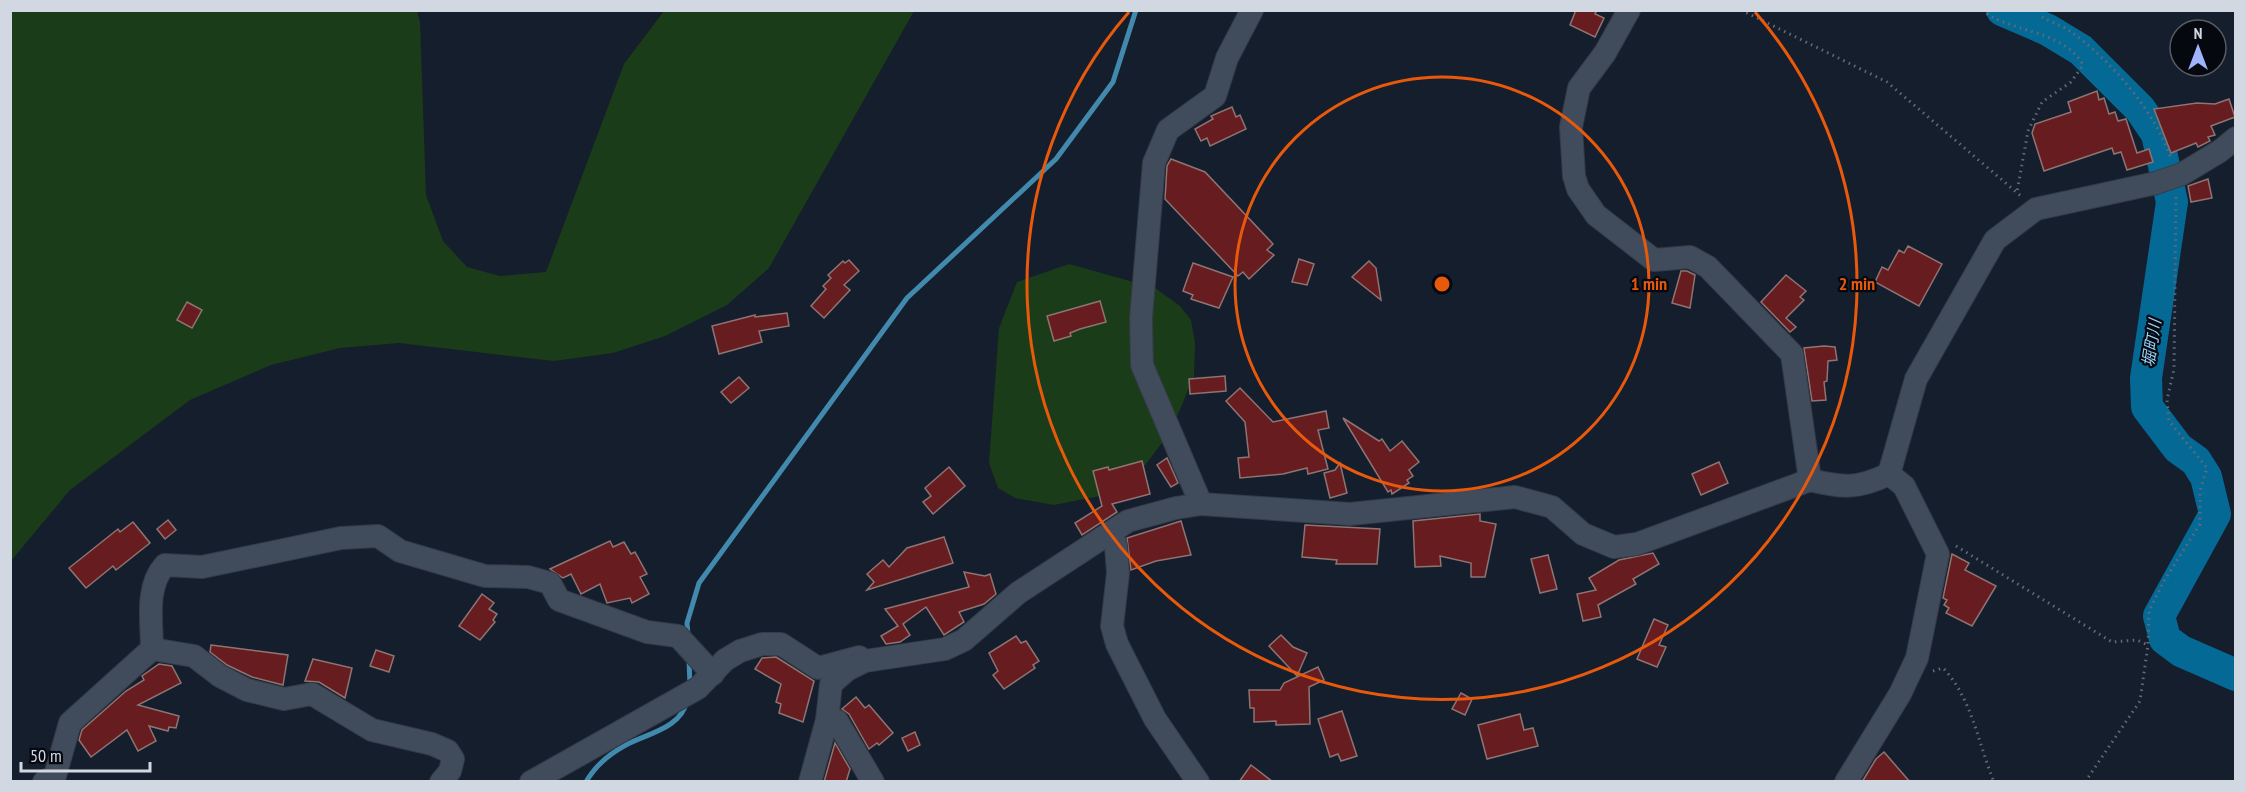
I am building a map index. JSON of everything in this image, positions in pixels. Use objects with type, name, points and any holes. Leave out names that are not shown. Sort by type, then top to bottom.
[{"type":"street","points":[[1202,504],[1142,365],[1141,318],[1154,163],[1168,130],[1215,96],[1227,58],[1252,10]]},
{"type":"street","points":[[1629,10],[1605,53],[1579,88],[1571,127],[1574,176],[1578,189],[1596,215],[1654,260],[1690,257],[1708,267],[1792,354],[1810,480]]},
{"type":"street","points":[[810,782],[827,720],[831,684],[847,670],[865,661],[945,649],[964,640],[1018,593],[1128,521],[1202,504],[1350,514],[1515,497],[1552,507],[1583,534],[1614,547],[1637,544],[1810,480],[1838,487],[1866,486],[1889,474],[1916,379],[1995,240],[2036,209],[2156,183],[2176,176],[2220,151],[2235,138]]},
{"type":"street","points":[[1846,782],[1904,685],[1917,658],[1938,554],[1904,486],[1889,474]]},
{"type":"street","points":[[1111,532],[1116,546],[1118,573],[1112,626],[1117,644],[1155,719],[1198,782]]},
{"type":"street","points":[[44,782],[55,776],[70,723],[152,649],[151,598],[160,571],[165,565],[202,567],[341,538],[378,536],[400,550],[485,576],[528,577],[550,583],[559,600],[647,632],[678,636],[712,674]]},
{"type":"street","points":[[531,782],[699,688],[725,660],[762,644],[781,644],[818,668],[863,656],[865,661]]},
{"type":"street","points":[[152,649],[194,656],[220,676],[247,690],[284,699],[312,694],[372,730],[432,744],[448,751],[453,759],[450,771],[441,782]]},
{"type":"street","points":[[827,720],[837,721],[873,782]]},
{"type":"path","points":[[1741,10],[1887,82],[2036,209]]},
{"type":"path","points":[[1982,10],[1992,19],[2018,25],[2077,53],[2083,65],[2071,82],[2042,102],[2028,131],[2017,192]]},
{"type":"path","points":[[2042,17],[2071,31],[2107,64],[2148,109],[2168,149],[2176,176],[2174,369],[2167,400],[2169,421],[2207,468],[2200,491],[2200,524],[2164,581],[2149,611],[2148,645],[2140,700],[2085,782]]},
{"type":"path","points":[[1938,554],[1955,546],[2112,642],[2138,640],[2148,645]]},
{"type":"path","points":[[1904,685],[1915,686],[1927,672],[1943,668],[1954,680],[1969,709],[1994,782]]},
{"type":"green space","points":[[11,11],[417,11],[420,22],[426,195],[443,241],[467,267],[500,276],[546,272],[624,64],[664,11],[914,11],[769,268],[727,305],[665,336],[613,353],[554,361],[399,343],[340,348],[271,365],[190,400],[70,490],[11,561]]},
{"type":"green space","points":[[1069,264],[1155,288],[1180,306],[1191,320],[1195,343],[1194,376],[1171,431],[1133,481],[1100,496],[1054,505],[1015,498],[998,488],[989,463],[999,328],[1017,282]]},
{"type":"building","points":[[1576,10],[1597,10],[1595,14],[1604,18],[1595,37],[1570,25]]},
{"type":"building","points":[[2097,91],[2099,100],[2104,98],[2109,114],[2115,112],[2118,121],[2126,119],[2137,153],[2149,149],[2153,162],[2127,170],[2121,152],[2114,154],[2112,148],[2044,171],[2032,133],[2035,124],[2071,112],[2068,102]]},
{"type":"building","points":[[2229,99],[2235,117],[2211,126],[2215,135],[2208,137],[2210,141],[2198,147],[2196,143],[2171,153],[2154,109],[2197,103],[2215,104]]},
{"type":"building","points":[[1232,107],[1236,117],[1240,115],[1246,129],[1210,146],[1207,138],[1201,141],[1195,129],[1213,119],[1211,116]]},
{"type":"building","points":[[1171,159],[1205,172],[1273,244],[1267,250],[1274,255],[1249,279],[1243,272],[1238,276],[1165,199],[1167,166]]},
{"type":"building","points":[[2208,179],[2212,198],[2191,202],[2188,186]]},
{"type":"building","points":[[1908,246],[1942,264],[1919,306],[1875,282],[1882,267],[1888,270],[1899,250],[1904,253]]},
{"type":"building","points":[[1299,259],[1314,264],[1307,285],[1292,282]]},
{"type":"building","points":[[849,260],[859,271],[844,285],[850,290],[824,318],[811,306],[826,289],[823,286],[831,278],[828,275],[843,261],[845,263]]},
{"type":"building","points":[[1369,261],[1376,268],[1381,300],[1352,277]]},
{"type":"building","points":[[1193,263],[1233,277],[1219,308],[1191,299],[1193,295],[1183,291]]},
{"type":"building","points":[[1681,271],[1695,275],[1690,308],[1672,303]]},
{"type":"building","points":[[1786,275],[1806,291],[1800,297],[1804,300],[1786,318],[1796,327],[1790,332],[1761,302]]},
{"type":"building","points":[[1100,301],[1106,322],[1080,329],[1070,333],[1071,336],[1054,341],[1047,316]]},
{"type":"building","points":[[187,302],[202,310],[192,328],[177,320]]},
{"type":"building","points":[[787,313],[789,326],[759,331],[762,342],[719,354],[712,326],[755,315],[755,317]]},
{"type":"building","points":[[1835,347],[1837,360],[1828,361],[1827,381],[1824,382],[1826,400],[1812,401],[1804,348]]},
{"type":"building","points":[[1225,376],[1226,391],[1190,394],[1189,379]]},
{"type":"building","points":[[739,377],[749,388],[731,403],[721,392]]},
{"type":"building","points":[[1240,388],[1273,422],[1326,411],[1329,428],[1318,430],[1328,469],[1308,474],[1307,468],[1283,474],[1240,478],[1238,458],[1249,457],[1245,422],[1226,401]]},
{"type":"building","points":[[1343,418],[1379,441],[1382,439],[1390,451],[1402,441],[1419,462],[1409,470],[1413,476],[1407,480],[1409,483],[1392,494],[1391,490],[1388,492]]},
{"type":"building","points":[[1167,458],[1178,483],[1171,487],[1157,465]]},
{"type":"building","points":[[1142,461],[1150,494],[1112,504],[1117,512],[1082,535],[1075,523],[1102,506],[1093,471],[1108,467],[1109,470]]},
{"type":"building","points":[[1719,462],[1728,483],[1701,495],[1692,474]]},
{"type":"building","points":[[1340,463],[1347,493],[1330,498],[1324,473],[1335,470]]},
{"type":"building","points":[[949,467],[965,486],[933,514],[923,502],[931,496],[925,488]]},
{"type":"building","points":[[1480,514],[1480,521],[1496,524],[1485,577],[1471,577],[1471,563],[1440,556],[1441,566],[1415,567],[1413,521]]},
{"type":"building","points":[[168,520],[176,530],[165,539],[157,529]]},
{"type":"building","points":[[1181,521],[1191,555],[1156,561],[1131,570],[1127,538]]},
{"type":"building","points":[[133,522],[150,543],[116,570],[113,566],[86,588],[69,568],[118,529],[120,532]]},
{"type":"building","points":[[1305,525],[1380,529],[1377,564],[1336,564],[1337,560],[1302,557]]},
{"type":"building","points":[[944,537],[953,563],[867,590],[874,582],[867,574],[883,560],[889,567],[907,548]]},
{"type":"building","points":[[610,541],[613,547],[624,542],[631,554],[635,552],[647,574],[640,577],[649,594],[632,603],[630,598],[607,603],[600,584],[581,594],[571,574],[563,578],[550,569]]},
{"type":"building","points":[[1653,553],[1659,564],[1633,579],[1636,584],[1598,605],[1601,617],[1583,621],[1577,594],[1596,590],[1589,578],[1619,560]]},
{"type":"building","points":[[1952,554],[1969,563],[1965,570],[1996,586],[1972,626],[1946,613],[1949,608],[1944,605],[1947,600],[1943,598]]},
{"type":"building","points":[[1548,555],[1557,589],[1540,593],[1531,559]]},
{"type":"building","points":[[964,572],[985,576],[990,574],[996,594],[984,604],[959,612],[964,622],[944,635],[926,607],[903,624],[910,635],[900,642],[886,644],[881,636],[898,626],[885,609],[969,587]]},
{"type":"building","points":[[482,594],[494,603],[489,609],[497,614],[493,620],[495,622],[480,640],[459,626]]},
{"type":"building","points":[[1654,619],[1668,625],[1659,645],[1666,647],[1657,667],[1637,659]]},
{"type":"building","points":[[1281,635],[1293,647],[1307,653],[1297,676],[1269,646]]},
{"type":"building","points":[[1016,636],[1021,643],[1026,641],[1039,661],[1033,665],[1035,668],[1004,689],[993,675],[998,671],[989,653]]},
{"type":"building","points":[[211,645],[288,655],[283,685],[252,677],[227,665],[210,652]]},
{"type":"building","points":[[376,650],[394,656],[389,672],[370,666]]},
{"type":"building","points":[[776,657],[814,681],[803,722],[779,713],[781,704],[776,702],[781,684],[755,669],[762,658]]},
{"type":"building","points":[[313,659],[352,668],[345,698],[319,682],[305,681]]},
{"type":"building","points":[[159,664],[172,666],[181,683],[138,705],[179,716],[176,728],[169,727],[168,731],[149,726],[156,741],[138,751],[127,730],[91,757],[79,740],[82,730],[126,691],[144,680],[142,676]]},
{"type":"building","points":[[1318,667],[1324,680],[1309,687],[1310,724],[1276,725],[1276,721],[1254,722],[1254,708],[1250,708],[1249,690],[1280,690],[1284,683]]},
{"type":"building","points":[[1461,693],[1472,699],[1465,715],[1452,709]]},
{"type":"building","points":[[856,697],[865,708],[869,705],[893,733],[879,745],[877,743],[869,749],[849,714],[842,709]]},
{"type":"building","points":[[1342,711],[1357,756],[1341,761],[1338,754],[1330,757],[1318,719]]},
{"type":"building","points":[[1520,714],[1524,730],[1533,728],[1538,746],[1487,759],[1478,725]]},
{"type":"building","points":[[915,732],[920,745],[908,751],[902,738]]},
{"type":"building","points":[[835,743],[850,769],[846,782],[824,782]]},
{"type":"building","points":[[1884,752],[1910,782],[1862,782],[1876,759]]},
{"type":"building","points":[[1251,765],[1273,782],[1239,782]]},
{"type":"waterway","points":[[688,635],[687,623],[699,583],[907,298],[1056,159],[1113,82],[1136,10]]},
{"type":"waterway","name":"堀町川","points":[[2002,10],[2048,30],[2081,50],[2140,109],[2157,134],[2172,202],[2146,378],[2147,407],[2178,448],[2196,461],[2206,477],[2215,514],[2159,616],[2165,639],[2181,651],[2236,675]]},
{"type":"waterway","points":[[689,660],[690,686]]},
{"type":"waterway","points":[[586,782],[602,761],[613,753],[661,730],[678,718],[687,701]]}]
